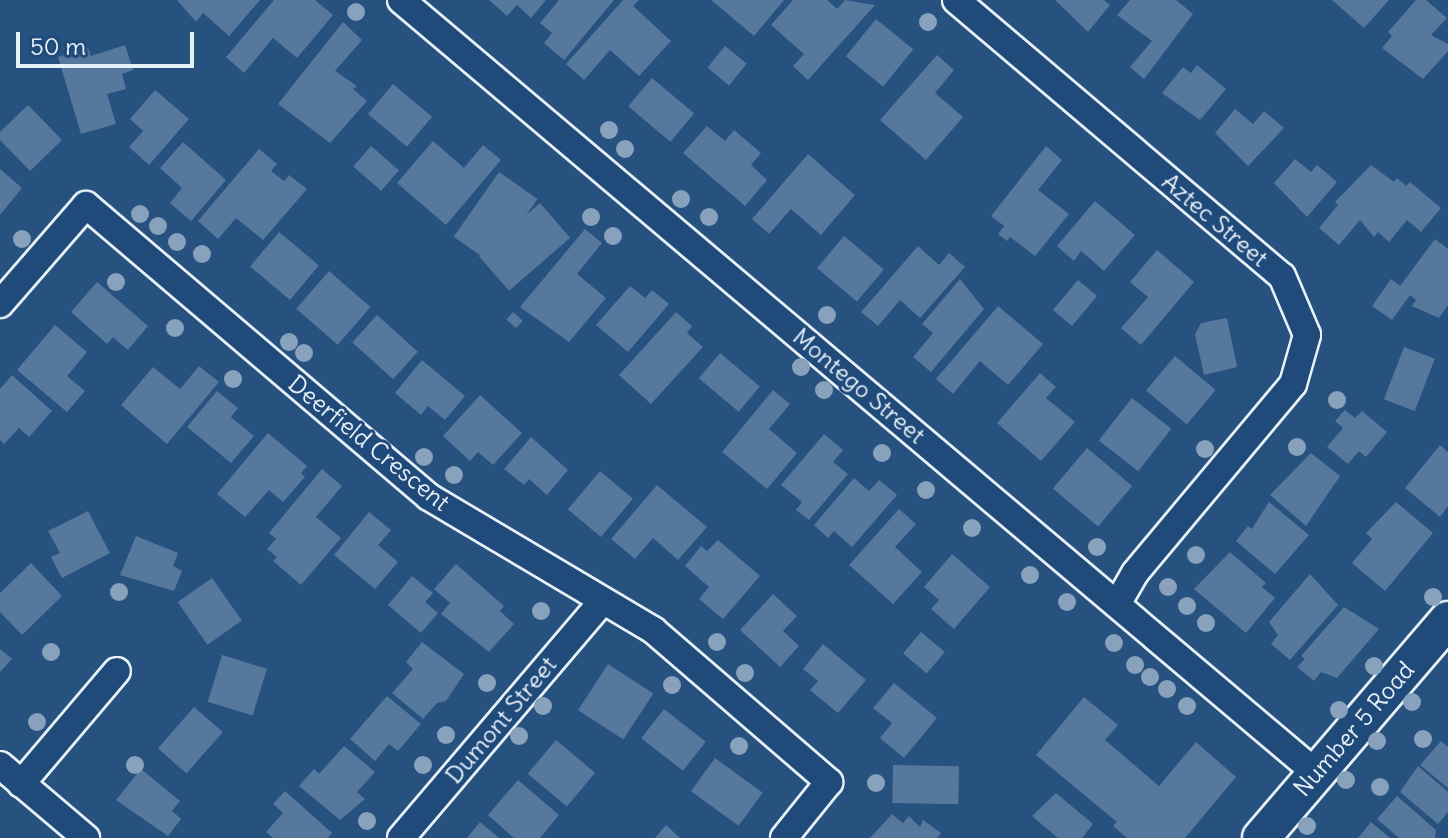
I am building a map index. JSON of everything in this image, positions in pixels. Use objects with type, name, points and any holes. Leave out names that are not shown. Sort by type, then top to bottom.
[{"type":"main road","name":"Number 5 Road","points":[[1261,838],[1448,620]]},
{"type":"street","name":"Montego Street","points":[[401,0],[1316,773]]},
{"type":"street","name":"Aztec Street","points":[[956,0],[1282,276],[1307,335],[1293,384],[1135,573],[1117,604]]},
{"type":"street","name":"Deerfield Crescent","points":[[0,304],[86,205],[429,497],[601,603],[653,630],[829,782],[784,838]]},
{"type":"street","name":"Dumont Street","points":[[401,838],[601,603]]},
{"type":"street","points":[[21,784],[117,671]]},
{"type":"street","points":[[0,765],[86,838]]},
{"type":"building","points":[[177,0],[260,0],[229,36],[203,13],[196,22]]},
{"type":"building","points":[[274,0],[315,0],[333,15],[297,58],[273,38],[244,73],[226,57]]},
{"type":"building","points":[[489,0],[546,0],[531,18],[517,5],[507,16]]},
{"type":"building","points":[[559,0],[614,0],[564,60],[544,43],[552,33],[540,23]]},
{"type":"building","points":[[623,0],[639,0],[633,6],[671,41],[639,76],[610,50],[584,80],[566,64]]},
{"type":"building","points":[[711,0],[784,0],[754,36]]},
{"type":"building","points":[[793,0],[827,0],[837,9],[845,0],[875,5],[808,80],[793,66],[804,54],[771,25]]},
{"type":"building","points":[[1055,0],[1104,0],[1110,5],[1088,32]]},
{"type":"building","points":[[1130,0],[1176,0],[1193,14],[1144,79],[1130,67],[1152,41],[1117,15]]},
{"type":"building","points":[[1332,0],[1389,0],[1364,28]]},
{"type":"building","points":[[1416,0],[1426,0],[1447,18],[1431,35],[1448,44],[1448,51],[1423,79],[1382,48],[1392,36],[1388,32]]},
{"type":"building","points":[[876,19],[913,49],[883,87],[846,56]]},
{"type":"building","points":[[343,22],[362,40],[335,71],[357,86],[353,89],[367,101],[330,143],[278,104]]},
{"type":"building","points":[[125,45],[133,70],[122,74],[126,89],[107,94],[116,124],[81,134],[58,57],[88,48],[91,56]]},
{"type":"building","points":[[725,46],[747,64],[729,85],[707,68]]},
{"type":"building","points":[[937,55],[954,70],[935,93],[963,117],[926,160],[880,120]]},
{"type":"building","points":[[1197,65],[1226,89],[1200,120],[1162,93],[1183,67],[1191,73]]},
{"type":"building","points":[[652,78],[694,113],[670,142],[628,106]]},
{"type":"building","points":[[393,84],[432,117],[407,147],[368,114]]},
{"type":"building","points":[[155,90],[189,119],[149,165],[129,147],[143,131],[130,119]]},
{"type":"building","points":[[28,105],[62,140],[30,171],[0,140],[0,132]]},
{"type":"building","points":[[1235,109],[1253,124],[1264,111],[1284,128],[1248,166],[1215,133]]},
{"type":"building","points":[[707,126],[725,141],[734,130],[761,153],[751,165],[767,180],[745,206],[683,153]]},
{"type":"building","points":[[433,141],[464,168],[483,145],[501,160],[446,225],[397,183]]},
{"type":"building","points":[[183,142],[226,180],[191,221],[170,203],[182,188],[160,168]]},
{"type":"building","points":[[371,146],[399,170],[381,191],[353,166]]},
{"type":"building","points":[[1046,146],[1062,160],[1038,190],[1069,214],[1035,256],[1010,237],[1007,241],[998,234],[1004,226],[991,216]]},
{"type":"building","points":[[259,149],[277,164],[271,171],[284,181],[289,175],[307,189],[263,240],[236,218],[218,239],[198,221]]},
{"type":"building","points":[[808,154],[855,195],[821,235],[791,209],[769,234],[752,219]]},
{"type":"building","points":[[1295,159],[1311,172],[1317,165],[1337,182],[1307,217],[1274,183]]},
{"type":"building","points":[[1371,165],[1394,182],[1397,178],[1406,186],[1410,182],[1441,208],[1421,232],[1407,220],[1389,242],[1378,232],[1374,237],[1360,220],[1339,245],[1319,228],[1338,205],[1335,202]]},
{"type":"building","points":[[0,169],[22,188],[0,215]]},
{"type":"building","points":[[499,172],[538,199],[492,264],[454,237]]},
{"type":"building","points":[[1095,201],[1135,235],[1104,271],[1081,251],[1074,261],[1057,246]]},
{"type":"building","points":[[540,203],[570,238],[509,291],[479,256]]},
{"type":"building","points":[[585,229],[602,243],[577,274],[606,298],[569,342],[520,307]]},
{"type":"building","points":[[279,232],[319,265],[290,300],[250,266]]},
{"type":"building","points":[[844,236],[884,269],[857,302],[817,268]]},
{"type":"building","points":[[1435,239],[1448,249],[1448,305],[1439,318],[1412,306],[1416,300],[1410,295],[1392,320],[1372,306],[1391,279],[1400,286]]},
{"type":"building","points":[[918,246],[939,265],[949,253],[965,267],[920,318],[900,300],[878,326],[861,312]]},
{"type":"building","points":[[1157,250],[1194,282],[1141,345],[1121,328],[1148,297],[1130,282]]},
{"type":"building","points":[[329,271],[371,307],[338,345],[296,309]]},
{"type":"building","points":[[960,279],[984,309],[931,372],[913,357],[933,333],[922,324]]},
{"type":"building","points":[[1078,280],[1097,296],[1072,326],[1053,310]]},
{"type":"building","points":[[97,282],[148,326],[128,350],[113,337],[107,344],[71,312]]},
{"type":"building","points":[[630,286],[645,298],[652,290],[669,304],[628,352],[596,325]]},
{"type":"building","points":[[998,306],[1043,344],[1008,385],[980,361],[953,394],[936,379]]},
{"type":"building","points":[[513,312],[523,321],[516,328],[506,319]]},
{"type":"building","points":[[676,312],[692,326],[687,333],[703,347],[651,404],[619,375]]},
{"type":"building","points":[[377,315],[418,352],[393,379],[352,342]]},
{"type":"building","points":[[1227,318],[1237,367],[1204,375],[1195,334],[1201,323]]},
{"type":"building","points":[[55,325],[87,352],[67,376],[85,391],[67,412],[17,370]]},
{"type":"building","points":[[1404,347],[1435,359],[1415,411],[1384,399]]},
{"type":"building","points":[[720,353],[760,386],[739,412],[699,378]]},
{"type":"building","points":[[1175,356],[1216,390],[1187,425],[1146,390]]},
{"type":"building","points":[[422,360],[465,396],[445,420],[428,406],[421,415],[395,393]]},
{"type":"building","points":[[199,366],[219,382],[167,444],[121,405],[153,367],[180,389]]},
{"type":"building","points":[[1040,373],[1056,387],[1046,398],[1075,422],[1041,461],[997,423]]},
{"type":"building","points":[[12,375],[52,411],[29,437],[19,428],[4,444],[0,440],[0,389]]},
{"type":"building","points":[[773,390],[790,404],[769,429],[797,453],[767,489],[722,452]]},
{"type":"building","points":[[217,391],[238,408],[231,417],[254,436],[231,463],[187,427]]},
{"type":"building","points":[[480,395],[522,433],[493,465],[478,452],[470,461],[443,436]]},
{"type":"building","points":[[1132,398],[1171,429],[1138,471],[1099,441]]},
{"type":"building","points":[[1345,410],[1355,418],[1362,411],[1387,432],[1366,457],[1359,451],[1348,464],[1327,447],[1343,428],[1335,421]]},
{"type":"building","points":[[268,433],[307,466],[301,473],[305,477],[283,502],[269,490],[245,517],[217,494]]},
{"type":"building","points":[[824,434],[843,450],[833,462],[848,474],[809,520],[796,510],[802,502],[781,485]]},
{"type":"building","points":[[531,437],[568,470],[547,495],[529,479],[524,485],[504,469]]},
{"type":"building","points":[[1440,445],[1448,452],[1448,506],[1440,517],[1405,488]]},
{"type":"building","points":[[1087,448],[1132,486],[1098,527],[1053,489]]},
{"type":"building","points":[[1311,453],[1340,476],[1306,526],[1270,495]]},
{"type":"building","points":[[322,469],[342,486],[316,517],[341,538],[301,585],[273,561],[277,557],[267,549],[276,539],[269,533]]},
{"type":"building","points":[[600,471],[633,499],[601,537],[568,509]]},
{"type":"building","points":[[854,478],[869,491],[879,480],[897,495],[852,547],[834,531],[828,538],[814,525]]},
{"type":"building","points":[[657,485],[707,527],[678,560],[653,538],[635,559],[611,539]]},
{"type":"building","points":[[1269,502],[1309,535],[1275,574],[1236,541],[1248,526],[1252,529]]},
{"type":"building","points":[[1396,502],[1433,533],[1385,591],[1352,563],[1372,539],[1366,533]]},
{"type":"building","points":[[899,509],[916,524],[895,547],[922,572],[893,604],[849,565]]},
{"type":"building","points":[[88,511],[110,553],[62,578],[51,557],[60,553],[48,531]]},
{"type":"building","points":[[369,512],[391,530],[378,545],[398,562],[375,589],[334,555]]},
{"type":"building","points":[[136,536],[178,553],[173,566],[182,571],[174,591],[120,575]]},
{"type":"building","points":[[718,540],[760,576],[723,619],[699,599],[709,587],[685,566],[701,546],[707,551]]},
{"type":"building","points":[[1230,552],[1266,583],[1262,587],[1275,598],[1246,633],[1194,589]]},
{"type":"building","points":[[952,554],[990,587],[954,629],[931,609],[939,600],[924,587]]},
{"type":"building","points":[[31,563],[62,596],[22,635],[0,612],[0,593]]},
{"type":"building","points":[[456,564],[504,606],[500,611],[514,624],[489,652],[441,614],[450,603],[434,589]]},
{"type":"building","points":[[1310,574],[1338,605],[1290,660],[1271,644],[1278,635],[1269,622]]},
{"type":"building","points":[[412,576],[433,593],[425,602],[438,613],[421,633],[388,605]]},
{"type":"building","points":[[212,578],[242,621],[207,645],[178,602]]},
{"type":"building","points":[[773,594],[797,616],[783,631],[799,646],[780,667],[740,630]]},
{"type":"building","points":[[1344,607],[1379,629],[1337,678],[1321,672],[1314,681],[1297,667],[1305,659],[1301,656]]},
{"type":"building","points":[[921,632],[945,652],[927,673],[903,653]]},
{"type":"building","points":[[422,642],[464,674],[446,701],[437,703],[423,719],[392,693],[413,669],[406,662]]},
{"type":"building","points":[[823,644],[866,680],[838,713],[810,690],[818,681],[803,669]]},
{"type":"building","points":[[0,649],[12,659],[0,672]]},
{"type":"building","points":[[222,655],[267,669],[253,716],[208,702]]},
{"type":"building","points":[[608,664],[653,693],[623,740],[578,710]]},
{"type":"building","points":[[894,683],[937,718],[904,758],[880,738],[892,723],[873,708]]},
{"type":"building","points":[[387,696],[421,724],[398,751],[389,744],[375,761],[350,739]]},
{"type":"building","points":[[1084,697],[1118,725],[1105,740],[1159,786],[1196,742],[1236,777],[1185,838],[1127,838],[1113,826],[1117,822],[1036,755]]},
{"type":"building","points":[[194,707],[223,732],[187,773],[158,749]]},
{"type":"building","points":[[664,709],[706,742],[683,771],[641,738]]},
{"type":"building","points":[[556,740],[595,773],[567,806],[528,774]]},
{"type":"building","points":[[1441,741],[1448,747],[1448,788],[1420,765]]},
{"type":"building","points":[[344,746],[375,772],[357,792],[365,799],[340,820],[299,786],[314,769],[319,774]]},
{"type":"building","points":[[715,758],[763,793],[739,826],[691,791]]},
{"type":"building","points":[[893,765],[959,766],[958,804],[892,803]]},
{"type":"building","points":[[1418,766],[1448,792],[1448,812],[1438,824],[1400,792]]},
{"type":"building","points":[[141,769],[180,801],[172,811],[181,819],[168,836],[116,800]]},
{"type":"building","points":[[518,780],[559,815],[540,838],[514,838],[488,815]]},
{"type":"building","points":[[285,791],[332,833],[328,838],[273,838],[266,832],[283,813],[273,804]]},
{"type":"building","points":[[1056,793],[1093,824],[1082,838],[1058,838],[1032,816]]},
{"type":"building","points":[[1397,796],[1436,830],[1435,838],[1399,838],[1377,819]]},
{"type":"building","points":[[892,814],[903,823],[909,816],[920,827],[923,820],[941,833],[937,838],[870,838]]},
{"type":"building","points":[[480,822],[499,838],[467,838]]},
{"type":"building","points":[[1371,822],[1390,838],[1358,838]]},
{"type":"building","points":[[666,825],[680,838],[655,838]]}]
